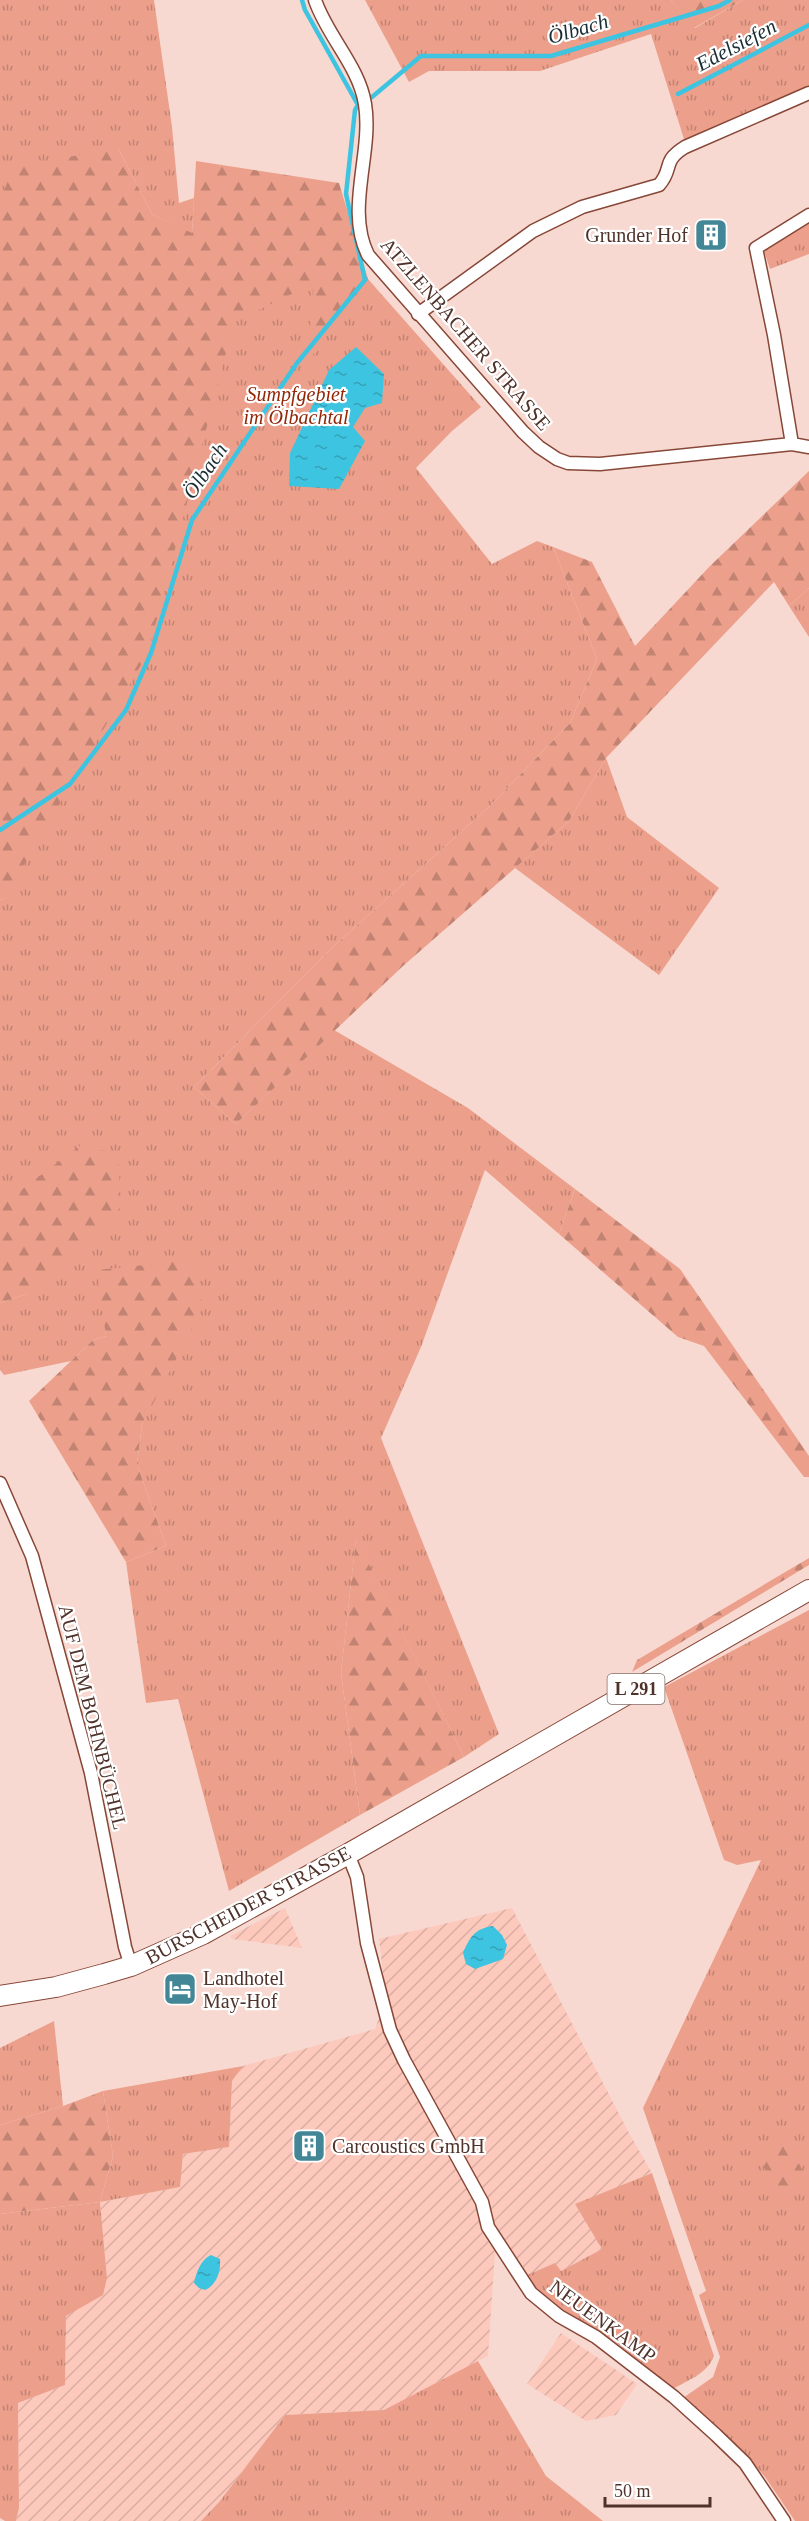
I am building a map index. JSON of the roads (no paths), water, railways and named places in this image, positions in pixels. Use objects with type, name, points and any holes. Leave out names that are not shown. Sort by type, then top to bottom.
[{"type":"main road","name":"BURSCHEIDER STRASSE","points":[[0,1996],[56,1987],[131,1966],[203,1934],[348,1854],[809,1590]]},
{"type":"street","name":"ATZLENBACHER STRASSE","points":[[315,0],[360,85],[365,105],[366,137],[360,193],[362,244],[368,255],[418,314],[539,447],[568,464],[600,464],[792,444],[809,447]]},
{"type":"street","points":[[418,314],[533,231],[582,207],[659,185],[666,178],[672,155],[685,147],[809,93]]},
{"type":"street","points":[[792,444],[774,335],[756,248],[809,215]]},
{"type":"street","name":"AUF DEM BOHNBÜCHEL","points":[[0,1483],[35,1568],[90,1773],[125,1947],[131,1966]]},
{"type":"street","name":"NEUENKAMP","points":[[348,1854],[357,1877],[367,1942],[390,2030],[404,2060],[482,2202],[488,2227],[506,2255],[531,2293],[559,2316],[596,2337],[674,2397],[745,2463],[784,2521]]},
{"type":"water","points":[[356,347],[384,374],[382,403],[365,408],[353,427],[365,441],[339,489],[289,486],[290,453],[329,370]]},
{"type":"water","points":[[493,1926],[502,1935],[507,1945],[503,1959],[475,1969],[466,1964],[463,1953],[468,1942],[481,1929]]},
{"type":"water","points":[[211,2255],[220,2259],[220,2268],[215,2281],[205,2290],[194,2283],[202,2263]]},
{"type":"waterway","name":"Ölbach","points":[[0,830],[70,784],[126,710],[151,653],[192,520],[297,363],[365,280],[346,194],[355,110],[358,105],[305,10],[302,0]]},
{"type":"waterway","name":"Ölbach","points":[[372,97],[421,56],[551,56],[719,6],[730,0]]},
{"type":"waterway","name":"Edelsiefen","points":[[678,94],[809,25]]},
{"type":"place","name":"Grunder Hof","points":[[711,235]]},
{"type":"place","name":"Landhotel May-Hof","points":[[180,1989]]},
{"type":"place","name":"Carcoustics GmbH","points":[[309,2146]]},
{"type":"park label","name":"Sumpfgebiet im Ölbachtal","points":[[296,406]]}]
